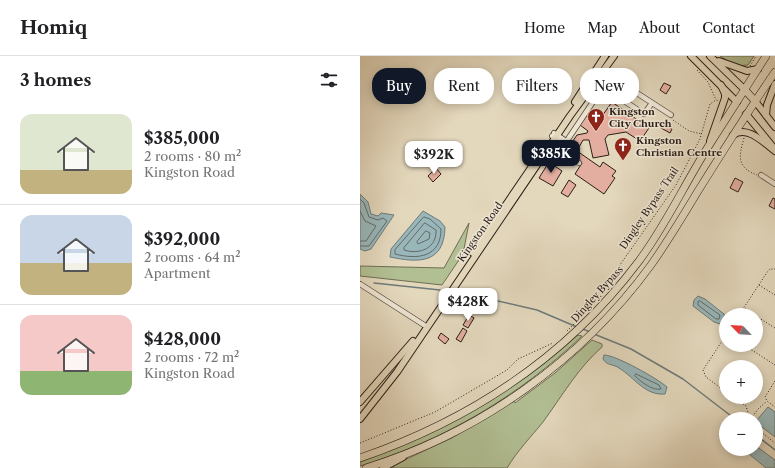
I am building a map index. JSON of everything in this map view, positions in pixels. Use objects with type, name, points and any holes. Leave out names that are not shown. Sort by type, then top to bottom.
[{"type":"highway","name":"Dingley Bypass","points":[[360,458],[428,432],[471,410],[525,374],[621,283],[654,239],[680,197],[707,148],[766,56]]},
{"type":"highway","points":[[366,468],[420,448],[460,430],[495,410],[533,383],[585,340],[623,299],[652,263],[731,137],[775,72]]},
{"type":"highway","points":[[745,90],[755,101]]},
{"type":"highway","points":[[737,102],[746,114]]},
{"type":"main road","name":"Kingston Road","points":[[555,136],[605,56]]},
{"type":"main road","name":"Kingston Road","points":[[605,68],[614,56]]},
{"type":"main road","points":[[691,56],[737,102]]},
{"type":"main road","points":[[712,58],[746,71],[758,69]]},
{"type":"main road","points":[[712,58],[745,90]]},
{"type":"main road","points":[[766,115],[766,105],[775,84]]},
{"type":"main road","points":[[707,148],[725,94],[721,85]]},
{"type":"main road","points":[[755,101],[775,127]]},
{"type":"main road","name":"Kingston Road","points":[[360,419],[397,372],[426,326],[555,136],[580,102]]},
{"type":"main road","points":[[746,114],[775,151]]},
{"type":"main road","points":[[731,137],[738,132],[745,132],[757,137],[775,151]]},
{"type":"main road","name":"Kingston Road","points":[[360,403],[426,326]]},
{"type":"main road","points":[[360,403],[393,371],[397,372]]},
{"type":"main road","points":[[383,468],[420,448]]},
{"type":"street","points":[[609,63],[609,68]]},
{"type":"street","points":[[579,164],[560,150],[603,87],[644,114],[652,103]]},
{"type":"street","points":[[639,95],[671,116]]},
{"type":"street","points":[[555,136],[565,143]]},
{"type":"street","points":[[761,175],[775,184]]},
{"type":"street","points":[[360,284],[426,326]]},
{"type":"path","points":[[746,71],[756,56]]},
{"type":"path","points":[[697,70],[708,82],[716,100],[723,102]]},
{"type":"path","name":"Dingley Bypass Trail","points":[[564,334],[572,331],[583,320],[600,298],[608,282],[676,185],[702,134],[710,104],[716,100]]},
{"type":"path","points":[[671,116],[674,121],[689,131],[702,134]]},
{"type":"path","points":[[745,132],[740,162],[748,171],[756,175],[761,175]]},
{"type":"path","points":[[744,308],[770,269],[775,269]]},
{"type":"path","points":[[759,285],[775,295]]},
{"type":"path","points":[[763,320],[775,328]]},
{"type":"path","points":[[360,443],[435,412],[507,370],[518,359],[554,343]]},
{"type":"path","points":[[719,345],[702,370],[706,378],[719,387]]},
{"type":"path","points":[[755,352],[775,365]]},
{"type":"path","points":[[775,381],[765,397],[767,402],[775,407]]},
{"type":"path","points":[[756,412],[767,402]]},
{"type":"path","points":[[763,434],[775,443]]},
{"type":"green space","points":[[720,56],[754,56],[748,65],[736,66]]},
{"type":"green space","points":[[469,223],[463,254],[442,285],[360,276],[360,266],[444,268]]},
{"type":"green space","points":[[578,335],[582,336],[558,358],[506,397],[478,414],[421,444],[360,466],[360,462],[391,451],[420,438],[476,410],[528,376]]},
{"type":"green space","points":[[592,340],[602,344],[602,347],[585,364],[543,422],[507,468],[387,468],[452,438],[514,401],[515,403],[555,373]]},
{"type":"water","points":[[360,194],[368,202],[371,214],[378,216],[381,213],[394,215],[371,249],[365,251],[360,249]]},
{"type":"water","points":[[423,211],[440,221],[445,227],[444,239],[440,248],[435,254],[420,260],[390,257],[391,249]]},
{"type":"water","points":[[698,296],[705,299],[719,310],[719,324],[714,322],[693,306],[694,300]]},
{"type":"water","points":[[604,355],[627,363],[655,379],[667,387],[665,394],[658,394],[646,389],[619,368],[606,363],[603,359]]},
{"type":"water","points":[[768,407],[775,412],[775,437],[763,428],[763,413]]},
{"type":"water","points":[[763,451],[775,460],[775,468],[766,468],[751,456],[763,456]]},
{"type":"building","points":[[664,83],[671,86],[666,94],[660,90]]},
{"type":"building","points":[[611,104],[615,104],[649,128],[640,141],[626,132],[608,135],[605,139],[609,155],[593,158],[589,140],[583,140],[577,151],[600,167],[603,162],[616,171],[612,176],[615,178],[604,194],[575,174],[582,163],[567,153],[570,149],[568,148],[577,135],[587,133],[588,131],[580,125],[586,116],[594,121],[597,117],[602,116]]},
{"type":"building","points":[[664,124],[672,129],[670,133],[661,128]]},
{"type":"building","points":[[549,162],[562,171],[553,186],[539,178]]},
{"type":"building","points":[[436,168],[441,174],[433,182],[428,176]]},
{"type":"building","points":[[735,178],[743,182],[738,192],[730,188]]},
{"type":"building","points":[[569,180],[576,185],[568,197],[561,193]]},
{"type":"building","points":[[773,198],[775,199],[775,209],[769,206]]},
{"type":"building","points":[[469,315],[474,318],[468,328],[463,325]]},
{"type":"building","points":[[463,328],[467,331],[461,342],[456,339]]},
{"type":"building","points":[[441,333],[449,339],[445,344],[438,338]]},
{"type":"waterway","points":[[374,283],[440,290]]},
{"type":"waterway","points":[[459,292],[537,310],[577,327]]},
{"type":"waterway","points":[[583,329],[590,332]]},
{"type":"waterway","points":[[594,334],[631,349],[683,379],[726,412]]},
{"type":"waterway","points":[[763,441],[775,450]]},
{"type":"place","name":"Kingston City Church","points":[[596,132]]},
{"type":"place","name":"Kingston Christian Centre","points":[[623,161]]}]
